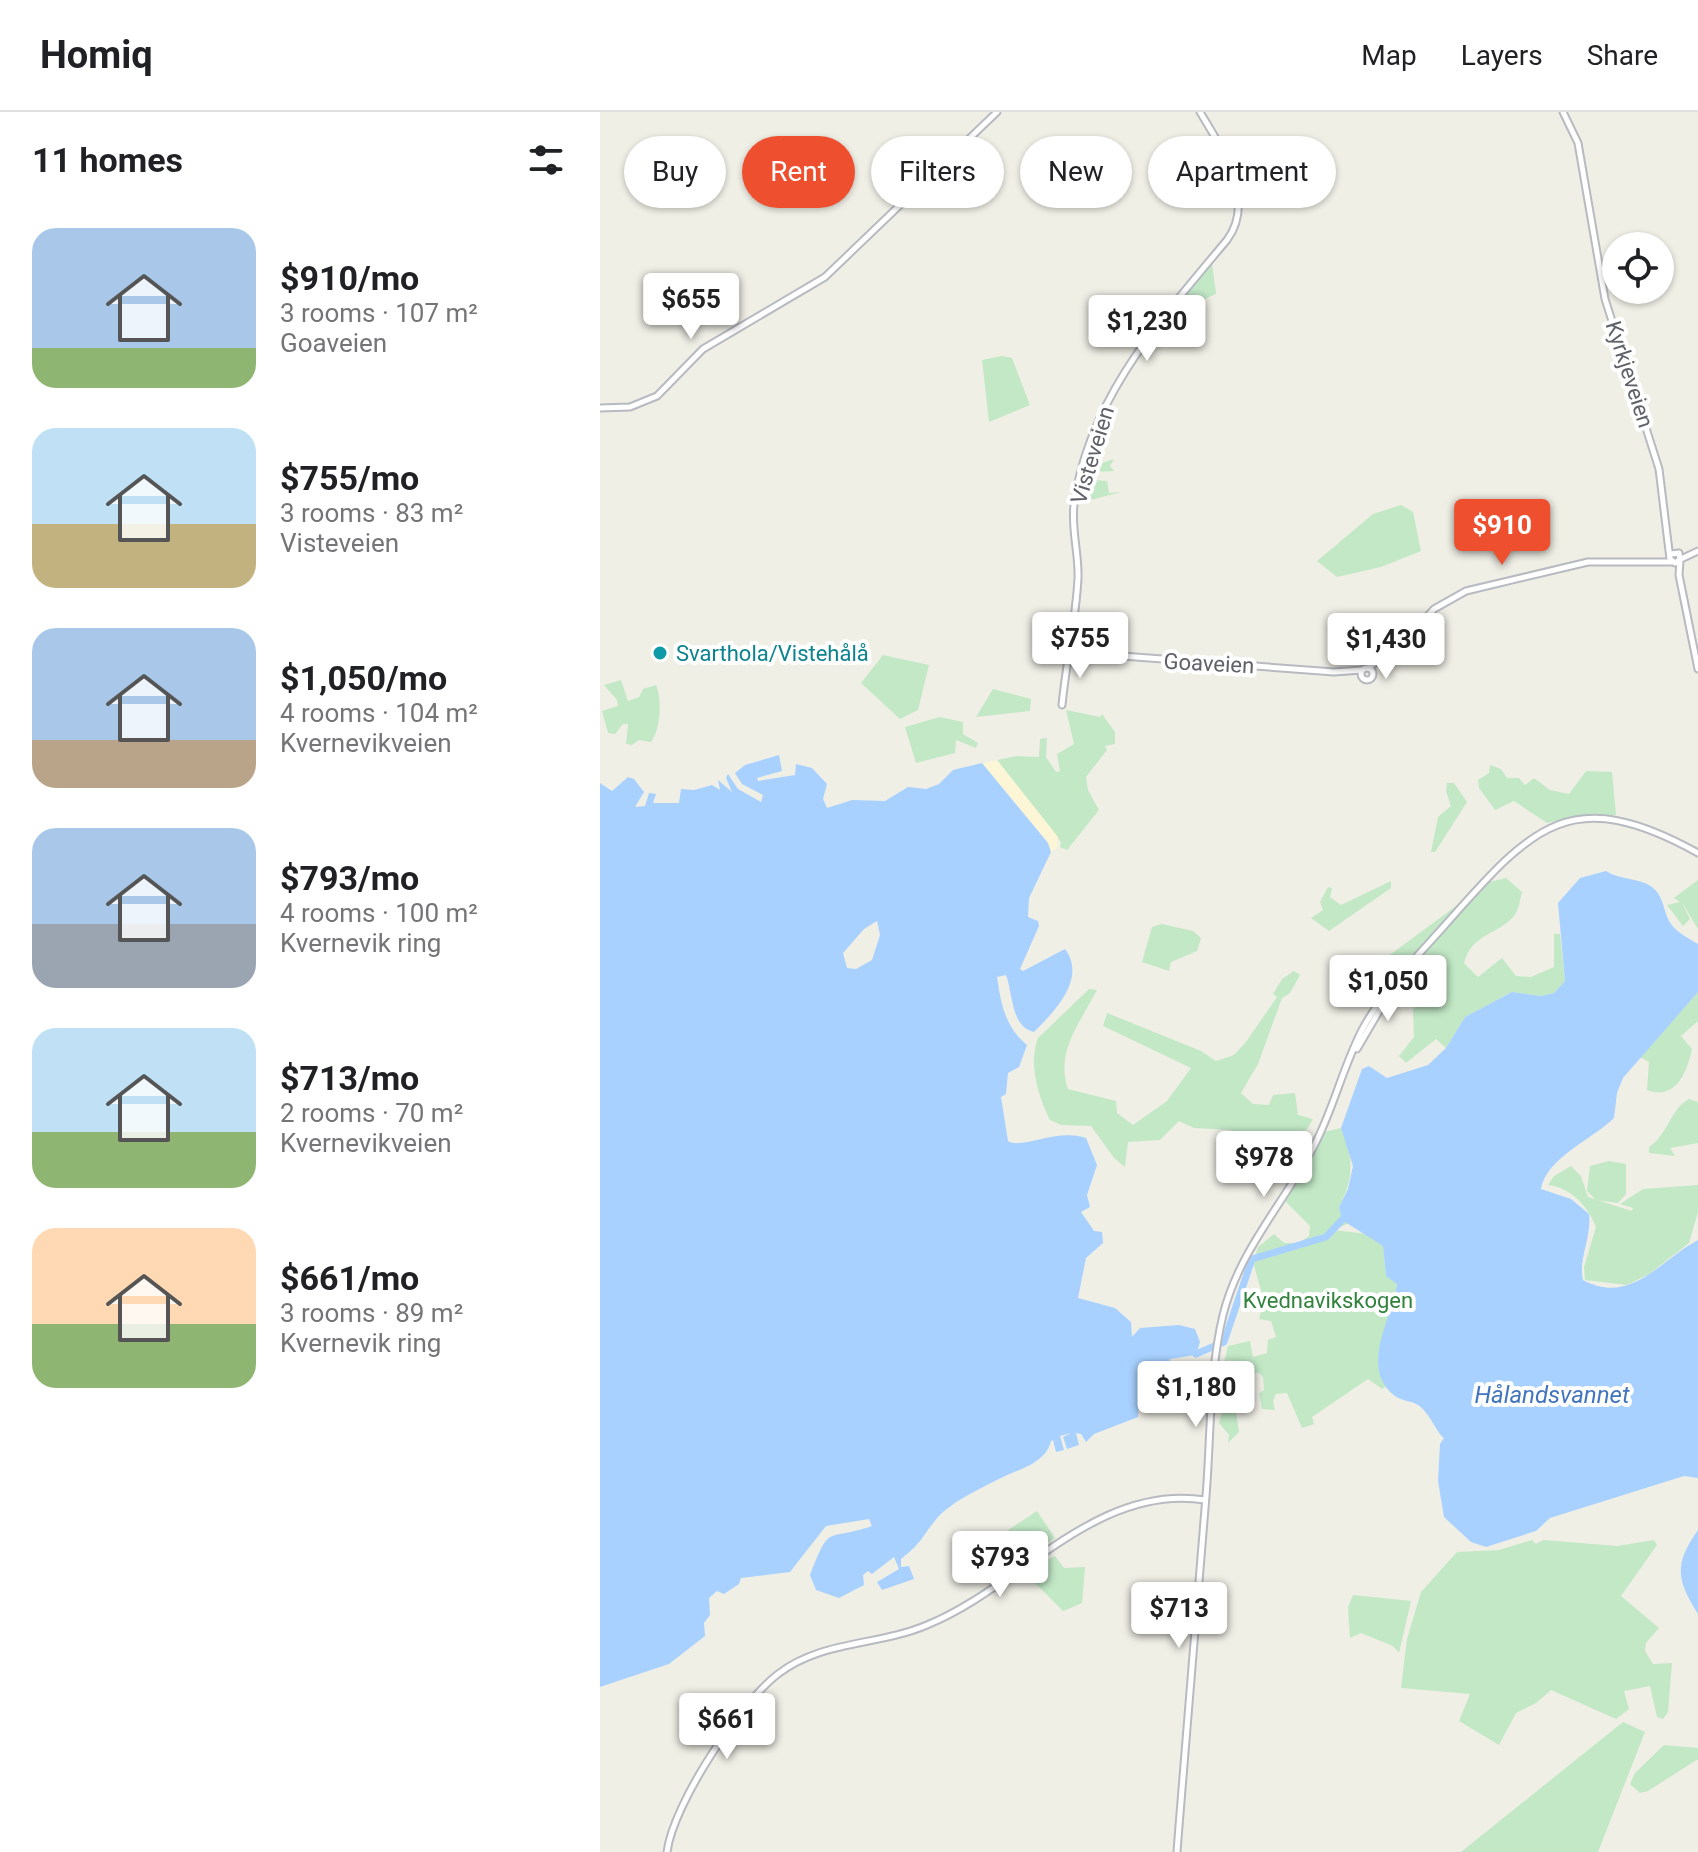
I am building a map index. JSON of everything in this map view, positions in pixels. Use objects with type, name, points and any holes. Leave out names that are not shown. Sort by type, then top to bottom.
[{"type":"main road","points":[[600,408],[630,407],[657,396],[703,349],[825,277],[997,112]]},
{"type":"main road","name":"Visteveien","points":[[1062,705],[1078,580],[1074,506],[1102,413],[1131,360],[1233,233],[1237,222],[1238,206],[1231,171],[1200,112]]},
{"type":"main road","name":"Kyrkjeveien","points":[[1563,112],[1578,143],[1605,299],[1657,460],[1671,545],[1698,669]]},
{"type":"main road","points":[[1364,671],[1368,680],[1384,659],[1434,609],[1466,591],[1579,563],[1657,561],[1695,552]]},
{"type":"main road","name":"Goaveien","points":[[1069,652],[1364,671]]},
{"type":"main road","points":[[1364,671],[1384,659]]},
{"type":"main road","points":[[1364,671],[1373,674]]},
{"type":"main road","points":[[1177,1852],[1220,1329],[1234,1281],[1262,1227],[1306,1162],[1377,1005],[1509,855],[1537,835],[1562,824],[1596,818],[1630,821],[1661,832],[1698,853]]},
{"type":"main road","points":[[667,1852],[678,1814],[691,1786],[757,1694],[785,1669],[817,1652],[930,1624],[1106,1518],[1169,1500],[1205,1500]]},
{"type":"green space","points":[[1212,263],[1216,294],[1185,308],[1181,301]]},
{"type":"green space","points":[[1002,356],[1012,358],[1030,405],[989,422],[982,360]]},
{"type":"green space","points":[[1091,457],[1096,465],[1114,459],[1110,466],[1114,471],[1094,472],[1093,480],[1107,481],[1109,493],[1122,492],[1078,503]]},
{"type":"green space","points":[[1401,505],[1413,512],[1421,551],[1381,567],[1337,577],[1317,561],[1373,514]]},
{"type":"green space","points":[[883,655],[929,665],[918,710],[900,719],[861,683]]},
{"type":"green space","points":[[621,680],[628,701],[639,697],[643,689],[656,685],[660,714],[651,742],[639,740],[632,745],[626,744],[628,724],[623,724],[615,734],[608,733],[602,711],[618,706],[617,700],[604,685]]},
{"type":"green space","points":[[993,689],[1031,699],[1030,711],[976,717]]},
{"type":"green space","points":[[1066,710],[1100,717],[1102,714],[1115,732],[1115,744],[1105,746],[1107,750],[1086,777],[1088,790],[1099,810],[1067,850],[1060,847],[1061,842],[997,760],[1017,756],[1039,757],[1040,739],[1047,738],[1046,757],[1056,772],[1060,771],[1057,754],[1074,744]]},
{"type":"green space","points":[[940,717],[963,722],[963,734],[978,743],[976,748],[956,740],[955,753],[916,763],[905,727]]},
{"type":"green space","points":[[1490,765],[1501,769],[1507,778],[1519,778],[1525,785],[1534,778],[1550,790],[1569,794],[1586,771],[1612,772],[1616,815],[1583,815],[1547,823],[1514,801],[1495,810],[1479,788],[1478,780],[1489,773]]},
{"type":"green space","points":[[1447,783],[1454,783],[1467,802],[1435,852],[1431,852],[1438,817],[1451,806]]},
{"type":"green space","points":[[1506,878],[1522,892],[1516,913],[1508,922],[1479,940],[1464,963],[1478,977],[1502,958],[1516,976],[1531,977],[1554,967],[1554,934],[1560,934],[1565,981],[1554,993],[1541,996],[1512,992],[1465,1017],[1446,1048],[1436,1039],[1406,1063],[1399,1056],[1414,1037],[1413,1010],[1418,1002],[1414,981],[1387,957],[1467,898],[1480,884]]},
{"type":"green space","points":[[1698,880],[1698,929],[1681,901],[1690,919],[1683,926],[1667,905],[1680,902],[1674,898]]},
{"type":"green space","points":[[1391,881],[1391,888],[1329,931],[1311,918],[1323,910],[1320,902],[1328,887],[1332,888],[1330,897],[1341,905]]},
{"type":"green space","points":[[1162,924],[1193,931],[1201,938],[1197,951],[1171,962],[1169,971],[1142,962],[1152,927]]},
{"type":"green space","points":[[1294,971],[1300,975],[1290,993],[1282,998],[1258,1064],[1241,1093],[1253,1104],[1269,1105],[1273,1095],[1295,1093],[1298,1115],[1313,1119],[1300,1139],[1285,1150],[1257,1147],[1231,1130],[1194,1128],[1179,1121],[1160,1140],[1128,1142],[1125,1167],[1114,1158],[1091,1126],[1061,1125],[1050,1120],[1036,1080],[1035,1048],[1038,1038],[1089,989],[1097,990],[1067,1050],[1065,1075],[1068,1089],[1116,1101],[1117,1113],[1133,1125],[1167,1101],[1191,1068],[1103,1026],[1107,1013],[1201,1051],[1216,1061],[1234,1055],[1246,1042],[1277,997],[1273,994],[1282,979]]},
{"type":"green space","points":[[1698,992],[1698,1021],[1681,1036],[1692,1049],[1683,1075],[1673,1088],[1666,1091],[1647,1090],[1649,1062],[1640,1057]]},
{"type":"green space","points":[[1689,1099],[1698,1102],[1698,1143],[1670,1148],[1675,1156],[1649,1153],[1649,1147],[1661,1136],[1677,1109]]},
{"type":"green space","name":"Kvednavikskogen","points":[[1341,1128],[1350,1159],[1350,1177],[1339,1207],[1342,1220],[1349,1223],[1334,1230],[1367,1234],[1383,1246],[1386,1276],[1397,1283],[1381,1348],[1382,1373],[1388,1385],[1382,1389],[1368,1379],[1312,1417],[1314,1424],[1302,1428],[1287,1393],[1276,1394],[1273,1401],[1275,1410],[1262,1409],[1259,1393],[1264,1390],[1263,1377],[1258,1372],[1250,1376],[1239,1404],[1235,1405],[1239,1432],[1228,1443],[1229,1435],[1219,1423],[1223,1408],[1218,1405],[1219,1392],[1229,1387],[1224,1381],[1234,1367],[1230,1360],[1224,1363],[1228,1346],[1250,1341],[1253,1357],[1267,1353],[1268,1340],[1276,1337],[1271,1321],[1259,1319],[1264,1301],[1253,1262],[1257,1257],[1317,1242],[1333,1231],[1300,1245],[1255,1256],[1258,1247],[1274,1234],[1284,1243],[1299,1243],[1309,1236],[1310,1226],[1283,1199],[1324,1132]]},
{"type":"green space","points":[[1609,1161],[1626,1164],[1626,1194],[1618,1203],[1596,1200],[1587,1191],[1590,1166]]},
{"type":"green space","points":[[1571,1166],[1581,1176],[1588,1197],[1632,1211],[1633,1208],[1620,1204],[1643,1189],[1698,1185],[1698,1212],[1689,1243],[1649,1274],[1627,1285],[1585,1280],[1584,1267],[1596,1227],[1577,1199],[1564,1190],[1548,1185],[1554,1176]]},
{"type":"green space","points":[[1037,1511],[1055,1538],[1004,1571],[987,1544]]},
{"type":"green space","points":[[1532,1540],[1536,1544],[1543,1540],[1617,1546],[1654,1540],[1657,1545],[1621,1596],[1659,1628],[1646,1643],[1645,1651],[1653,1664],[1672,1663],[1668,1712],[1663,1719],[1657,1717],[1650,1686],[1624,1691],[1629,1709],[1616,1719],[1551,1690],[1536,1703],[1516,1713],[1499,1745],[1459,1721],[1470,1694],[1401,1688],[1407,1639],[1421,1592],[1457,1552],[1499,1550]]},
{"type":"green space","points":[[1055,1556],[1064,1568],[1085,1567],[1082,1603],[1063,1611],[1031,1579],[1040,1564]]},
{"type":"green space","points":[[1353,1595],[1411,1601],[1399,1653],[1393,1646],[1361,1633],[1350,1638],[1348,1607]]},
{"type":"green space","points":[[1623,1722],[1645,1732],[1598,1852],[1461,1852]]},
{"type":"green space","points":[[1664,1745],[1698,1748],[1698,1759],[1640,1793],[1630,1784],[1635,1773]]},
{"type":"sand","points":[[997,760],[1058,837],[1057,848],[1051,852],[1045,839],[982,764]]},
{"type":"water","points":[[779,755],[782,771],[757,778],[758,781],[795,775],[796,764],[812,768],[827,784],[823,799],[827,808],[852,800],[885,801],[908,787],[926,789],[939,784],[953,770],[982,763],[1048,843],[1051,852],[1029,898],[1028,917],[1038,921],[1039,926],[1020,969],[1023,971],[1065,949],[1072,971],[1066,994],[1034,1032],[1026,1029],[1017,1017],[1006,975],[997,977],[1002,1006],[1009,1023],[1027,1045],[1019,1067],[1008,1073],[1006,1094],[1001,1097],[1008,1141],[1021,1143],[1063,1136],[1086,1138],[1097,1165],[1087,1195],[1090,1207],[1081,1212],[1094,1231],[1102,1232],[1103,1243],[1086,1258],[1078,1298],[1115,1308],[1131,1322],[1132,1337],[1140,1328],[1179,1325],[1195,1329],[1200,1342],[1196,1355],[1170,1359],[1168,1369],[1195,1361],[1203,1370],[1199,1381],[1204,1385],[1201,1398],[1191,1407],[1187,1402],[1163,1406],[1163,1411],[1149,1413],[1145,1388],[1140,1385],[1138,1417],[1094,1434],[1086,1442],[1081,1434],[1076,1433],[1079,1445],[1067,1449],[1063,1437],[1071,1433],[1060,1436],[1064,1450],[1056,1452],[1053,1440],[1037,1461],[958,1501],[938,1517],[901,1559],[901,1567],[909,1566],[914,1579],[882,1590],[877,1582],[899,1569],[894,1557],[872,1574],[868,1571],[863,1575],[864,1585],[839,1598],[816,1590],[810,1575],[826,1540],[872,1526],[869,1519],[826,1526],[790,1572],[741,1578],[739,1584],[724,1594],[717,1591],[709,1598],[710,1615],[704,1623],[705,1636],[669,1664],[600,1687],[600,783],[612,791],[628,777],[634,779],[644,792],[635,807],[645,806],[649,793],[656,794],[653,803],[679,803],[681,789],[694,790],[712,785],[720,790],[718,780],[732,792],[726,778],[728,774],[738,789],[761,802],[763,795],[742,784],[735,773],[745,765]],"holes":[[[877,921],[880,935],[872,960],[856,969],[847,968],[843,953],[864,929]]]},
{"type":"water","name":"Hålandsvannet","points":[[1606,871],[1656,890],[1671,925],[1698,944],[1698,992],[1623,1078],[1617,1093],[1614,1118],[1561,1158],[1545,1178],[1541,1189],[1571,1199],[1589,1214],[1582,1264],[1583,1280],[1600,1287],[1616,1288],[1630,1284],[1698,1240],[1698,1478],[1684,1476],[1550,1518],[1536,1531],[1486,1547],[1471,1542],[1444,1517],[1438,1481],[1440,1444],[1444,1438],[1422,1408],[1395,1396],[1384,1385],[1379,1371],[1381,1342],[1397,1284],[1386,1276],[1383,1246],[1342,1220],[1339,1207],[1348,1189],[1353,1166],[1341,1128],[1362,1069],[1369,1066],[1387,1078],[1428,1065],[1446,1048],[1465,1017],[1512,992],[1541,996],[1554,993],[1565,981],[1558,903],[1580,878]]},
{"type":"water","points":[[1698,1530],[1698,1614],[1685,1591],[1681,1572],[1685,1553]]},
{"type":"waterway","points":[[1196,1354],[1224,1342],[1252,1259],[1326,1237],[1342,1220]]},
{"type":"place","name":"Svarthola/Vistehålå","points":[[660,653]]}]
